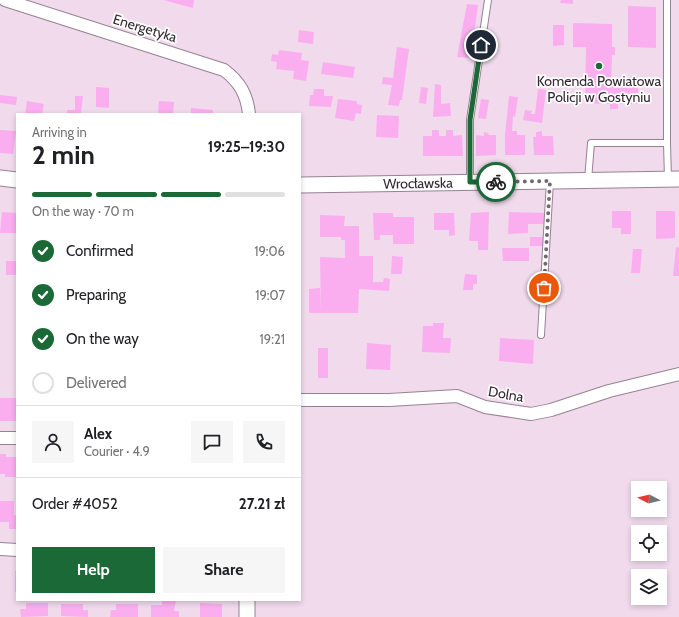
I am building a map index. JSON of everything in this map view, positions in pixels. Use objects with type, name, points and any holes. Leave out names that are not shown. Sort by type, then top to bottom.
[{"type":"street","name":"Energetyka","points":[[5,0],[224,70],[235,78],[243,90],[249,113]]},
{"type":"street","points":[[0,178],[16,180]]},
{"type":"street","name":"Wrocławska","points":[[301,185],[673,179]]},
{"type":"street","name":"Dolna","points":[[301,400],[389,400],[457,396],[485,408],[531,414],[551,410],[609,391],[679,374]]},
{"type":"street","points":[[0,438],[16,438]]},
{"type":"street","points":[[0,549],[16,550]]},
{"type":"street","points":[[247,601],[247,617]]},
{"type":"lane","points":[[470,182],[470,120],[488,0]]},
{"type":"lane","points":[[667,0],[667,143],[673,179]]},
{"type":"lane","points":[[588,180],[591,143],[667,143]]},
{"type":"lane","points":[[541,334],[550,181]]},
{"type":"building","points":[[163,0],[194,0],[193,8]]},
{"type":"building","points":[[561,0],[573,0],[573,4],[560,3]]},
{"type":"building","points":[[467,4],[478,5],[471,58],[457,57]]},
{"type":"building","points":[[628,6],[656,7],[656,48],[628,47]]},
{"type":"building","name":"Komenda Powiatowa Policji w Gostyniu","points":[[573,23],[612,24],[612,47],[615,47],[615,55],[612,55],[611,86],[617,86],[617,77],[638,77],[638,104],[618,104],[618,109],[610,109],[610,104],[585,103],[586,47],[573,47]]},
{"type":"building","points":[[553,25],[564,25],[564,45],[553,46]]},
{"type":"building","points":[[299,30],[314,32],[313,44],[298,42]]},
{"type":"building","points":[[397,47],[409,49],[402,100],[400,100],[399,106],[388,105],[392,85],[382,84],[383,77],[393,78]]},
{"type":"building","points":[[279,50],[302,53],[301,60],[309,61],[306,81],[293,79],[294,71],[276,69],[277,62],[271,61],[272,54],[278,55]]},
{"type":"building","points":[[323,62],[355,67],[353,78],[321,74]]},
{"type":"building","points":[[435,84],[441,85],[441,104],[450,103],[451,116],[433,117]]},
{"type":"building","points":[[96,87],[109,88],[109,108],[96,107]]},
{"type":"building","points":[[421,87],[428,88],[426,104],[419,103]]},
{"type":"building","points":[[314,89],[324,89],[324,96],[333,96],[331,107],[309,106],[310,95],[313,95]]},
{"type":"building","points":[[538,89],[546,90],[542,123],[523,120],[525,110],[532,111],[531,114],[535,114]]},
{"type":"building","points":[[0,95],[17,97],[16,105],[0,103]]},
{"type":"building","points":[[75,96],[83,96],[81,113],[67,113],[67,110],[75,110]]},
{"type":"building","points":[[509,96],[518,97],[515,117],[513,116],[512,131],[517,131],[517,135],[525,135],[525,155],[505,155],[505,135]]},
{"type":"building","points":[[338,99],[357,101],[357,104],[362,105],[361,114],[356,113],[354,121],[335,118]]},
{"type":"building","points":[[481,99],[489,100],[486,119],[478,118]]},
{"type":"building","points":[[27,101],[44,104],[42,113],[25,113]]},
{"type":"building","points":[[159,101],[174,102],[173,113],[158,113]]},
{"type":"building","points":[[191,108],[213,110],[213,113],[191,113]]},
{"type":"building","points":[[377,115],[399,116],[398,138],[376,137]]},
{"type":"building","points":[[0,130],[16,131],[13,154],[0,153]]},
{"type":"building","points":[[432,130],[439,130],[439,136],[446,136],[446,130],[453,130],[453,136],[462,135],[463,156],[423,156],[423,136],[432,136]]},
{"type":"building","points":[[542,131],[542,136],[553,136],[554,155],[534,155],[533,137],[536,137],[536,132]]},
{"type":"building","points":[[484,132],[488,133],[489,135],[496,135],[496,155],[476,156],[476,135],[484,136]]},
{"type":"building","points":[[612,211],[631,211],[631,234],[621,234],[621,228],[612,228]]},
{"type":"building","points":[[656,211],[675,211],[675,238],[656,239]]},
{"type":"building","points":[[2,212],[16,213],[16,233],[0,233]]},
{"type":"building","points":[[489,212],[488,250],[478,250],[478,241],[469,241],[471,213]]},
{"type":"building","points":[[509,212],[544,213],[545,224],[528,224],[528,233],[508,234]]},
{"type":"building","points":[[373,213],[393,213],[393,217],[414,217],[414,244],[393,244],[393,235],[380,235],[380,240],[374,240]]},
{"type":"building","points":[[434,213],[454,213],[455,235],[449,236],[449,230],[434,230]]},
{"type":"building","points":[[320,215],[345,216],[344,226],[359,226],[359,256],[373,256],[373,282],[383,282],[384,278],[390,279],[389,291],[359,289],[358,313],[309,313],[309,289],[320,288],[321,311],[320,257],[345,258],[345,240],[341,240],[341,237],[320,237]]},
{"type":"building","points":[[530,237],[543,237],[543,246],[530,246]]},
{"type":"building","points":[[676,247],[679,248],[679,276],[673,276]]},
{"type":"building","points":[[502,248],[529,248],[529,261],[503,261]]},
{"type":"building","points":[[633,249],[642,249],[640,273],[631,273]]},
{"type":"building","points":[[392,256],[403,257],[402,274],[391,274]]},
{"type":"building","points":[[6,261],[16,261],[16,275],[6,275]]},
{"type":"building","points":[[465,274],[477,275],[477,284],[473,284],[473,290],[463,290]]},
{"type":"building","points":[[433,323],[444,323],[443,338],[451,338],[450,353],[422,352],[423,326],[433,326]]},
{"type":"building","points":[[500,338],[534,340],[533,364],[499,361]]},
{"type":"building","points":[[367,343],[391,345],[390,370],[366,369]]},
{"type":"building","points":[[318,348],[328,348],[328,378],[318,378]]},
{"type":"building","points":[[0,398],[16,398],[16,421],[0,421]]},
{"type":"building","points":[[0,454],[6,454],[6,457],[16,457],[16,477],[5,477],[5,474],[0,474]]},
{"type":"building","points":[[0,501],[14,501],[16,529],[9,529],[9,522],[0,522]]},
{"type":"building","points":[[15,571],[16,571],[16,592]]},
{"type":"building","points":[[162,601],[176,601],[174,611],[179,611],[179,617],[151,617],[151,605],[162,605]]},
{"type":"building","points":[[26,603],[48,603],[48,616],[21,617],[20,609],[26,609]]},
{"type":"building","points":[[200,603],[222,604],[222,617],[200,617]]},
{"type":"building","points":[[61,604],[83,604],[83,610],[88,610],[88,617],[61,616]]},
{"type":"building","points":[[116,604],[138,604],[138,617],[110,617],[111,610],[116,610]]},
{"type":"way so far","points":[[496,182],[550,181],[544,288]]},
{"type":"place","name":"Komenda Powiatowa Policji w Gostyniu","points":[[599,66]]},
{"type":"route","points":[[481,45],[470,120],[470,182],[496,182]]}]
